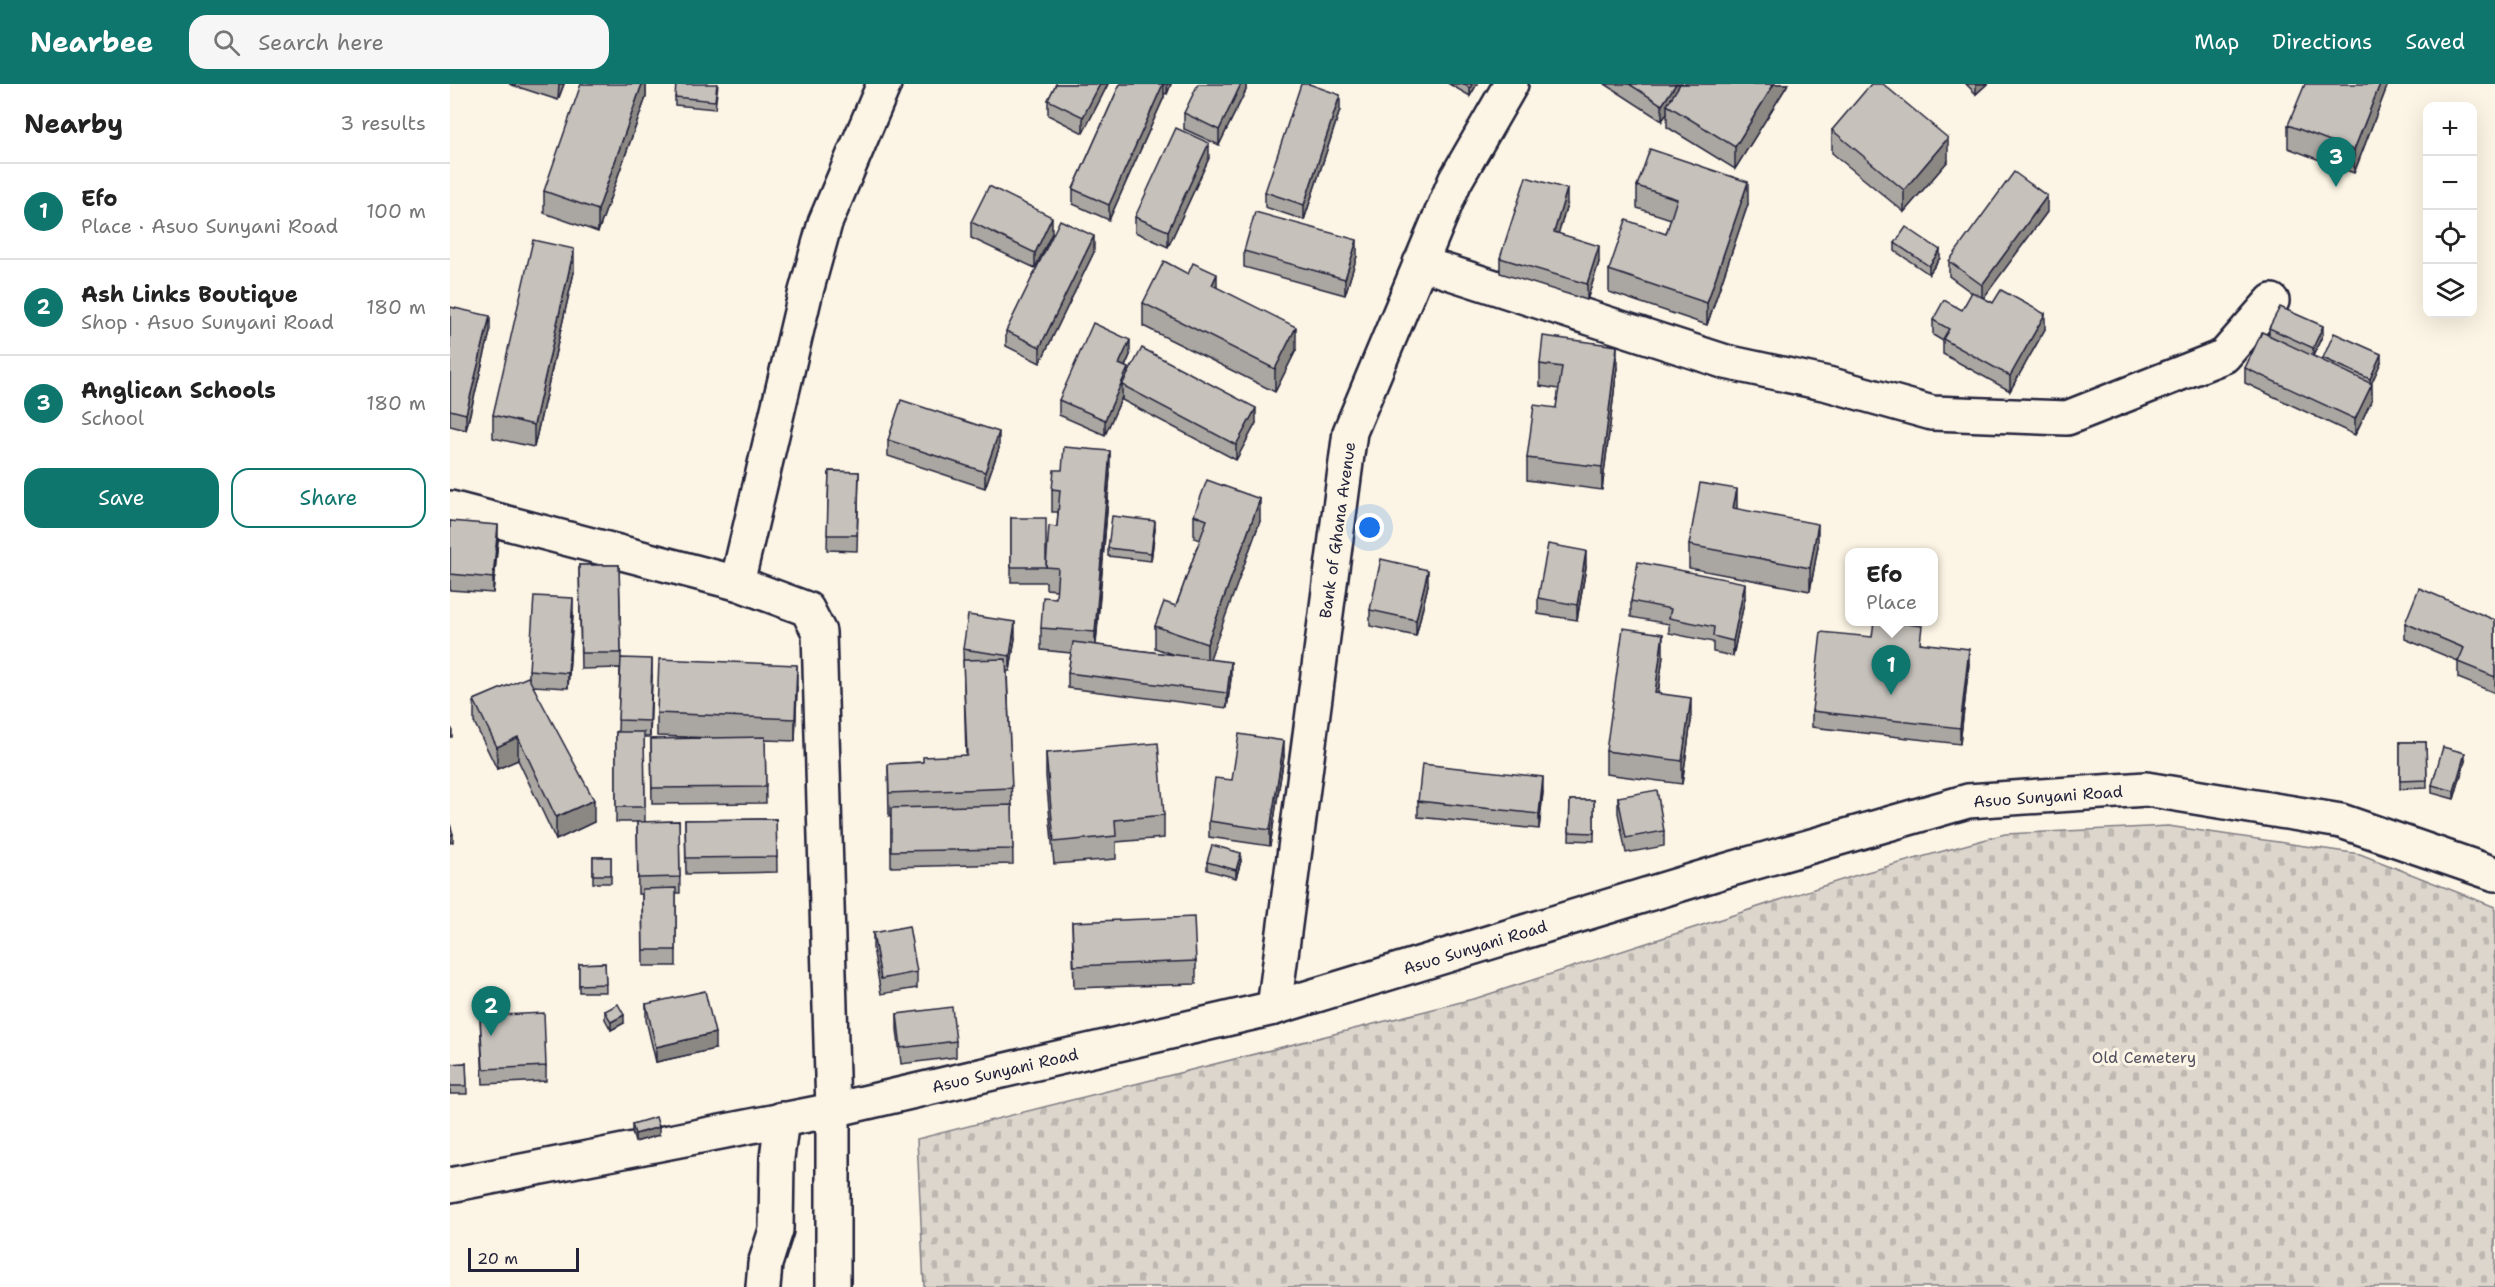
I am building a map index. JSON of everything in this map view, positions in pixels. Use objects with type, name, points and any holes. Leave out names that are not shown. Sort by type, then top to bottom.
[{"type":"street","points":[[737,583],[825,223],[884,84]]},
{"type":"street","name":"Bank of Ghana Avenue","points":[[1274,1008],[1350,432],[1455,181],[1511,84]]},
{"type":"street","points":[[1420,263],[1726,362],[1828,384],[1932,413],[2067,418],[2224,356],[2272,301]]},
{"type":"street","points":[[450,508],[737,583],[807,609],[819,632],[833,1110],[833,1287]]},
{"type":"street","name":"Asuo Sunyani Road","points":[[450,1185],[833,1110],[1274,1008],[1721,872],[1968,801],[2146,789],[2341,821],[2495,874]]},
{"type":"street","points":[[763,1287],[765,1264],[776,1230],[777,1158],[782,1119]]},
{"type":"green space","name":"Old Cemetery","points":[[2168,826],[2360,854],[2495,907],[2495,1287],[924,1287],[917,1139],[1477,998],[1860,874],[2005,834]]},
{"type":"building","points":[[581,84],[642,84],[598,210],[544,191]]},
{"type":"building","points":[[676,84],[717,84],[715,101],[675,97]]},
{"type":"building","points":[[1056,84],[1100,84],[1083,117],[1048,100]]},
{"type":"building","points":[[1120,84],[1163,84],[1109,205],[1073,189]]},
{"type":"building","points":[[1198,84],[1241,84],[1219,130],[1184,113]]},
{"type":"building","points":[[1301,84],[1309,84],[1340,95],[1304,205],[1265,192]]},
{"type":"building","points":[[1629,84],[1676,84],[1662,105]]},
{"type":"building","points":[[1680,84],[1774,84],[1735,147],[1667,105]]},
{"type":"building","points":[[1871,84],[1883,84],[1948,138],[1904,190],[1832,130]]},
{"type":"building","points":[[2305,84],[2380,84],[2354,150],[2288,125]]},
{"type":"building","points":[[1176,128],[1209,143],[1168,231],[1135,217]]},
{"type":"building","points":[[1650,149],[1748,182],[1707,303],[1609,270],[1626,220],[1666,234],[1677,199],[1637,186]]},
{"type":"building","points":[[2014,172],[2047,196],[1982,285],[1949,261]]},
{"type":"building","points":[[1526,177],[1567,189],[1554,232],[1599,246],[1587,284],[1500,258]]},
{"type":"building","points":[[989,186],[1052,217],[1035,253],[971,222]]},
{"type":"building","points":[[1255,212],[1357,240],[1345,279],[1244,251]]},
{"type":"building","points":[[1060,220],[1094,236],[1040,347],[1006,331]]},
{"type":"building","points":[[1906,227],[1940,250],[1929,266],[1895,243]]},
{"type":"building","points":[[533,240],[574,249],[534,425],[493,415]]},
{"type":"building","points":[[1164,261],[1188,274],[1193,263],[1217,274],[1212,285],[1296,327],[1275,369],[1143,303]]},
{"type":"building","points":[[2001,290],[2045,314],[2010,376],[1943,339],[1949,329],[1933,320],[1944,300],[1962,310],[1972,292],[1993,303]]},
{"type":"building","points":[[450,307],[490,316],[466,414],[450,410]]},
{"type":"building","points":[[2280,307],[2323,326],[2313,348],[2269,328]]},
{"type":"building","points":[[1093,323],[1130,340],[1119,364],[1128,368],[1105,420],[1059,400]]},
{"type":"building","points":[[2262,332],[2372,384],[2355,419],[2245,368]]},
{"type":"building","points":[[2334,333],[2381,354],[2370,379],[2323,358]]},
{"type":"building","points":[[1543,336],[1617,346],[1602,467],[1527,458],[1534,405],[1556,408],[1562,367],[1540,364]]},
{"type":"building","points":[[1142,348],[1256,408],[1236,445],[1122,385]]},
{"type":"building","points":[[901,400],[999,432],[985,472],[888,440]]},
{"type":"building","points":[[1064,447],[1110,451],[1095,632],[1041,628],[1043,597],[1056,598],[1058,568],[1046,567],[1049,526],[1057,527],[1060,490],[1052,489],[1054,470],[1062,470]]},
{"type":"building","points":[[829,471],[859,472],[857,535],[827,535]]},
{"type":"building","points":[[1207,480],[1260,499],[1207,644],[1155,626],[1164,602],[1176,606],[1207,520],[1194,515]]},
{"type":"building","points":[[1700,483],[1737,489],[1733,508],[1818,524],[1810,568],[1689,545]]},
{"type":"building","points":[[1112,516],[1155,521],[1151,553],[1108,548]]},
{"type":"building","points":[[1011,518],[1046,518],[1046,567],[1011,567]]},
{"type":"building","points":[[450,521],[498,525],[493,578],[450,574]]},
{"type":"building","points":[[1548,544],[1586,551],[1577,605],[1538,598]]},
{"type":"building","points":[[1381,559],[1428,570],[1416,620],[1370,610]]},
{"type":"building","points":[[1638,562],[1745,583],[1733,641],[1713,636],[1714,627],[1669,618],[1671,609],[1631,601]]},
{"type":"building","points":[[579,565],[619,565],[621,653],[581,653]]},
{"type":"building","points":[[2419,588],[2495,620],[2495,677],[2458,662],[2464,648],[2405,623]]},
{"type":"building","points":[[534,596],[573,598],[568,673],[529,670]]},
{"type":"building","points":[[968,615],[1015,622],[1010,656],[963,649]]},
{"type":"building","points":[[1873,626],[1922,626],[1920,643],[1969,649],[1960,728],[1812,711],[1821,632],[1872,637]]},
{"type":"building","points":[[1623,628],[1663,634],[1655,693],[1691,698],[1682,761],[1606,751]]},
{"type":"building","points":[[1073,642],[1231,662],[1227,693],[1068,673]]},
{"type":"building","points":[[621,658],[652,659],[650,721],[618,720]]},
{"type":"building","points":[[659,659],[797,665],[795,719],[657,713]]},
{"type":"building","points":[[1006,659],[1012,788],[889,793],[888,764],[923,762],[923,757],[967,755],[963,660]]},
{"type":"building","points":[[528,677],[594,800],[556,817],[518,737],[497,747],[474,700]]},
{"type":"building","points":[[616,732],[644,732],[645,807],[616,807]]},
{"type":"building","points":[[1239,734],[1284,741],[1270,830],[1209,821],[1215,778],[1232,780]]},
{"type":"building","points":[[765,737],[766,787],[652,788],[651,739]]},
{"type":"building","points":[[2400,742],[2426,742],[2427,780],[2400,781]]},
{"type":"building","points":[[1158,743],[1164,815],[1115,820],[1116,836],[1054,842],[1046,753]]},
{"type":"building","points":[[2443,747],[2465,753],[2454,791],[2432,785]]},
{"type":"building","points":[[1422,764],[1543,777],[1539,814],[1418,801]]},
{"type":"building","points":[[1657,790],[1664,831],[1626,838],[1618,797]]},
{"type":"building","points":[[1570,800],[1594,800],[1594,833],[1569,832]]},
{"type":"building","points":[[1012,805],[1013,849],[891,851],[891,808]]},
{"type":"building","points":[[776,819],[777,857],[686,858],[685,820]]},
{"type":"building","points":[[679,821],[680,877],[638,878],[637,822]]},
{"type":"building","points":[[1212,845],[1241,853],[1236,870],[1207,862]]},
{"type":"building","points":[[593,857],[611,857],[611,875],[593,875]]},
{"type":"building","points":[[676,888],[676,950],[643,950],[642,889]]},
{"type":"building","points":[[1194,917],[1196,961],[1074,966],[1072,922]]},
{"type":"building","points":[[909,926],[917,972],[881,979],[873,933]]},
{"type":"building","points":[[605,963],[606,984],[579,985],[579,964]]},
{"type":"building","points":[[705,991],[715,1033],[656,1047],[646,1004]]},
{"type":"building","points":[[618,1004],[624,1015],[611,1022],[605,1011]]},
{"type":"building","points":[[952,1007],[956,1041],[901,1048],[897,1014]]},
{"type":"building","points":[[544,1013],[546,1066],[483,1069],[480,1016]]},
{"type":"building","points":[[466,1063],[467,1086],[450,1086],[450,1064]]},
{"type":"building","points":[[656,1117],[659,1127],[635,1134],[632,1124]]},
{"type":"place","name":"Anglican Schools","points":[[2336,187]]},
{"type":"place","name":"Efo","points":[[1891,695]]},
{"type":"place","name":"Ash Links Boutique","points":[[491,1036]]}]
